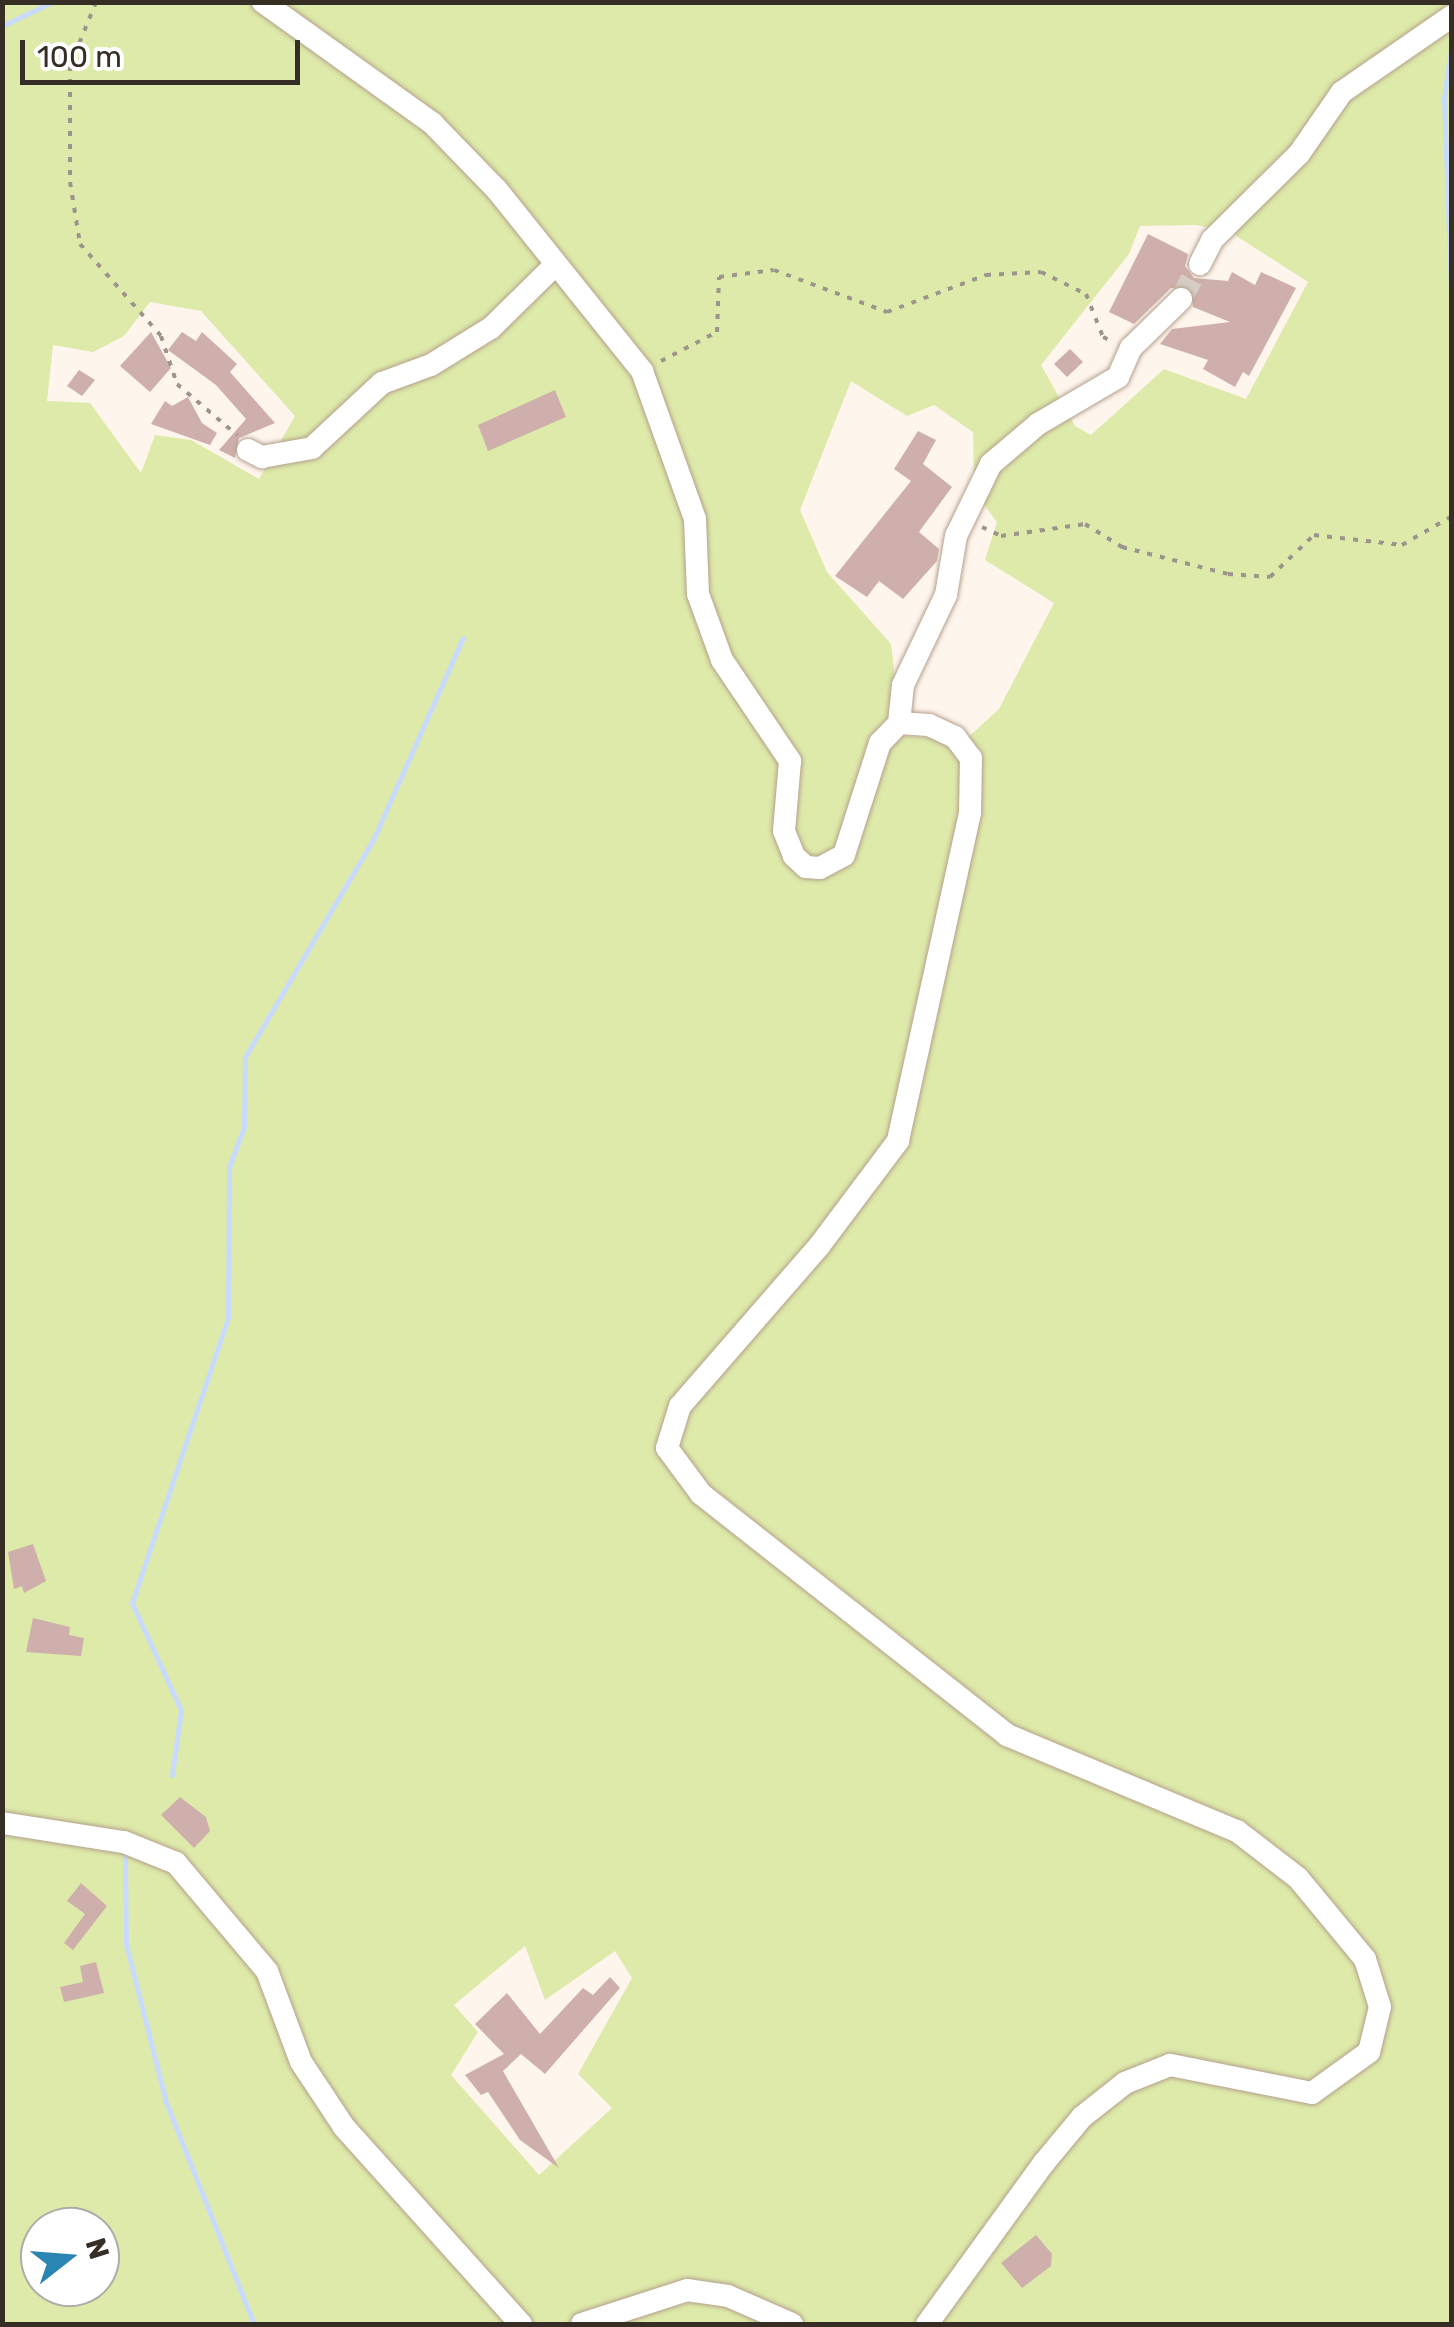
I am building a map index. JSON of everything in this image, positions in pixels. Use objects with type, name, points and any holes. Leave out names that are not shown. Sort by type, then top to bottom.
[{"type":"street","points":[[270,6],[432,123],[497,190],[553,267],[642,371],[695,519],[698,594],[722,660],[790,761],[784,830],[806,867],[833,866],[844,854],[880,743],[899,723],[903,684],[946,595],[964,520],[992,464],[1038,424],[1118,377],[1131,348],[1182,299]]},
{"type":"street","points":[[1200,264],[1212,240],[1299,154],[1342,92],[1452,16]]},
{"type":"street","points":[[248,450],[262,457],[312,448],[382,382],[431,365],[491,328],[553,267]]},
{"type":"street","points":[[899,723],[929,725],[955,738],[972,758],[970,813],[898,1141],[820,1245],[680,1406],[667,1448],[701,1494],[1007,1735],[1237,1831],[1298,1878],[1365,1958],[1380,2007],[1370,2052],[1312,2093],[1170,2064],[1125,2082],[1053,2152],[926,2324]]},
{"type":"street","points":[[2,1823],[124,1842],[176,1863],[267,1970],[300,2062],[344,2127],[521,2324]]},
{"type":"street","points":[[582,2324],[687,2290],[728,2296],[792,2324]]},
{"type":"path","points":[[96,2],[70,66],[70,182],[80,244],[160,336],[177,384],[248,450]]},
{"type":"path","points":[[642,371],[717,332],[720,277],[774,270],[887,312],[986,275],[1041,272],[1086,294],[1103,337],[1131,348]]},
{"type":"path","points":[[964,520],[1001,536],[1085,524],[1122,547],[1228,574],[1270,576],[1314,535],[1402,545],[1452,516]]},
{"type":"green space","points":[[2,3],[1451,3],[1451,2324],[3,2324]],"holes":[[[1195,225],[1227,230],[1308,282],[1246,399],[1164,369],[1091,435],[1075,426],[1041,365],[1129,254],[1140,226]],[[150,302],[201,311],[295,416],[259,479],[191,440],[155,435],[141,473],[90,403],[47,401],[53,345],[93,352],[124,336]],[[851,381],[907,416],[934,405],[973,432],[974,471],[982,502],[997,522],[985,560],[1054,603],[999,709],[952,752],[939,738],[902,736],[891,644],[827,572],[800,510]],[[525,1946],[545,2000],[615,1951],[632,1978],[578,2074],[612,2108],[539,2175],[451,2075],[478,2032],[454,2005]]]},
{"type":"building","points":[[1148,234],[1188,254],[1185,266],[1194,278],[1228,281],[1232,272],[1255,285],[1261,272],[1296,288],[1249,376],[1243,372],[1235,387],[1203,369],[1208,360],[1160,344],[1172,329],[1230,322],[1193,307],[1191,288],[1171,288],[1134,324],[1109,312]]},
{"type":"building","points":[[151,332],[171,368],[150,392],[120,366]]},
{"type":"building","points":[[182,332],[196,341],[202,332],[237,364],[230,372],[275,423],[239,438],[235,458],[219,450],[246,419],[216,385],[168,350]]},
{"type":"building","points":[[1070,349],[1083,362],[1067,377],[1054,364]]},
{"type":"building","points":[[79,370],[95,380],[82,396],[67,386]]},
{"type":"building","points":[[555,390],[566,417],[488,451],[478,425]]},
{"type":"building","points":[[188,397],[202,423],[217,433],[210,445],[151,424],[165,401],[172,406]]},
{"type":"building","points":[[918,431],[936,440],[923,464],[952,487],[919,532],[939,549],[937,561],[903,599],[879,581],[867,597],[835,576],[911,481],[894,469]]},
{"type":"building","points":[[33,1544],[46,1581],[24,1593],[22,1586],[14,1589],[8,1552]]},
{"type":"building","points":[[33,1618],[70,1627],[69,1635],[84,1638],[81,1656],[26,1652]]},
{"type":"building","points":[[180,1797],[206,1817],[210,1831],[194,1848],[161,1815]]},
{"type":"building","points":[[81,1883],[107,1906],[73,1950],[64,1943],[85,1914],[67,1901]]},
{"type":"building","points":[[96,1962],[104,1993],[64,2002],[60,1987],[83,1982],[80,1966]]},
{"type":"building","points":[[610,1977],[620,1988],[545,2074],[521,2054],[503,2071],[559,2168],[520,2140],[488,2092],[481,2095],[465,2075],[504,2054],[475,2024],[507,1993],[540,2034],[583,1988],[593,1995]]},
{"type":"building","points":[[1036,2235],[1052,2254],[1051,2266],[1022,2288],[1001,2263]]},
{"type":"waterway","points":[[2,26],[52,2]]},
{"type":"waterway","points":[[1452,43],[1444,98],[1452,315]]},
{"type":"waterway","points":[[172,1775],[181,1710],[132,1603],[228,1317],[229,1167],[244,1127],[245,1057],[373,840],[463,638]]},
{"type":"waterway","points":[[125,1851],[126,1944],[166,2102],[254,2324]]},
{"type":"tunnel","points":[[1181,299],[1200,264]]}]
